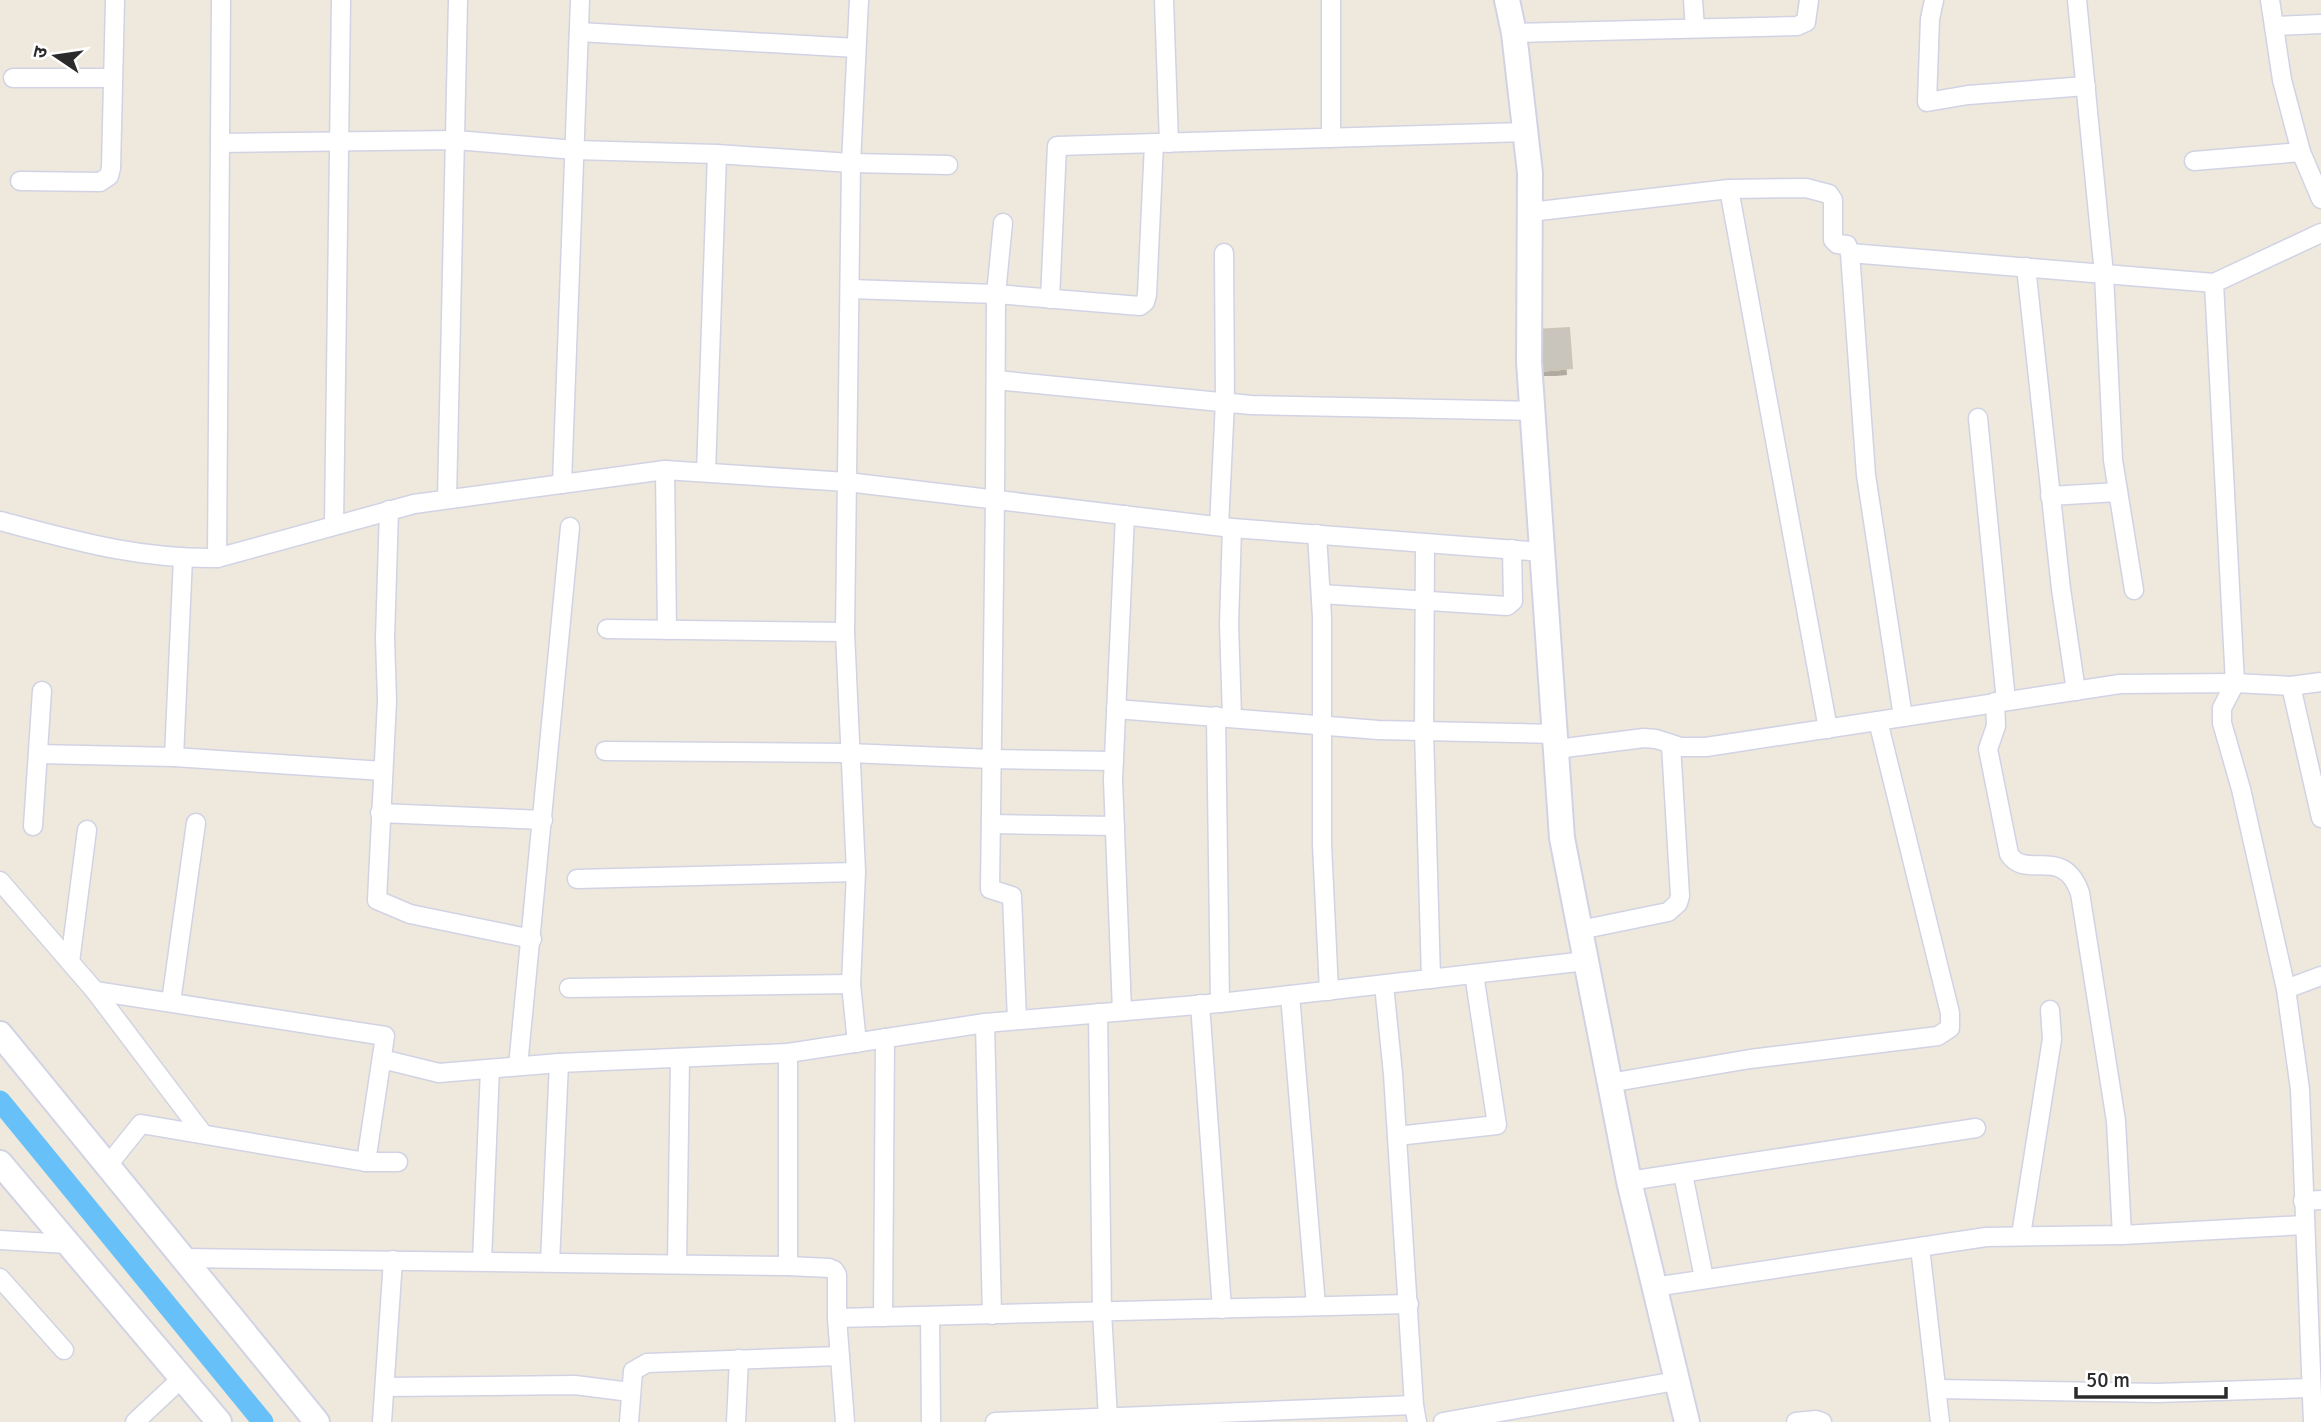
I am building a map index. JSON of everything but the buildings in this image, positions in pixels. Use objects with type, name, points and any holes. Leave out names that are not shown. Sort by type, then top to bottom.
[{"type":"street","points":[[20,181],[100,182],[109,176],[115,0]]},
{"type":"street","points":[[217,558],[221,0]]},
{"type":"street","points":[[334,525],[341,0]]},
{"type":"street","points":[[447,499],[458,0]]},
{"type":"street","points":[[562,484],[580,0]]},
{"type":"street","points":[[857,1043],[851,984],[856,872],[845,632],[851,163],[859,0]]},
{"type":"street","points":[[849,289],[996,294],[1140,306],[1147,295],[1161,143],[1164,0]]},
{"type":"street","points":[[1331,0],[1331,138]]},
{"type":"street","points":[[1507,0],[1514,33],[1530,173],[1529,362],[1562,838],[1629,1181],[1687,1422]]},
{"type":"street","points":[[1693,0],[1695,28]]},
{"type":"street","points":[[1514,33],[1803,25],[1809,16],[1809,0]]},
{"type":"street","points":[[1934,0],[1930,19],[1927,102],[1968,95],[2086,86]]},
{"type":"street","points":[[2077,0],[2105,274],[2113,460],[2134,590]]},
{"type":"street","points":[[2270,0],[2280,73],[2301,152],[2321,200]]},
{"type":"street","points":[[2274,26],[2321,24]]},
{"type":"street","points":[[579,32],[856,48]]},
{"type":"street","points":[[13,78],[112,78]]},
{"type":"street","points":[[1050,299],[1057,146],[1525,132]]},
{"type":"street","points":[[220,143],[456,140],[575,150],[948,165]]},
{"type":"street","points":[[2194,161],[2301,152]]},
{"type":"street","points":[[706,472],[717,154]]},
{"type":"street","points":[[1530,212],[1729,189],[1806,188],[1829,194],[1833,200],[1833,240],[1837,244],[1847,246],[1850,253],[1866,475],[1903,717]]},
{"type":"street","points":[[1729,189],[1828,729]]},
{"type":"street","points":[[1003,223],[996,294],[990,889],[1012,895],[1017,1020]]},
{"type":"street","points":[[1850,253],[2214,283],[2321,233]]},
{"type":"street","points":[[1220,1003],[1224,717],[1229,624],[1225,527],[1224,253]]},
{"type":"street","points":[[2026,267],[2050,496],[2076,691]]},
{"type":"street","points":[[2214,283],[2235,682],[2222,708],[2222,723],[2241,789],[2286,989],[2300,1089],[2312,1200],[2304,1225],[2315,1322],[2310,1388],[2313,1422]]},
{"type":"street","points":[[996,380],[1225,402],[1533,411]]},
{"type":"street","points":[[1978,418],[2001,701],[1988,749],[2008,855],[2020,863],[2059,867],[2070,872],[2080,893],[2116,1121],[2122,1236]]},
{"type":"street","points":[[664,470],[667,630]]},
{"type":"street","points":[[0,521],[131,553],[217,558],[414,504],[664,470],[847,482],[1225,527],[1544,552]]},
{"type":"street","points":[[2050,496],[2119,492]]},
{"type":"street","points":[[389,510],[385,638],[387,701],[377,900],[410,914],[532,939]]},
{"type":"street","points":[[1122,1011],[1114,761],[1125,515]]},
{"type":"street","points":[[518,1066],[570,527]]},
{"type":"street","points":[[1317,534],[1321,594],[1322,844],[1329,991]]},
{"type":"street","points":[[1424,542],[1424,731],[1431,979]]},
{"type":"street","points":[[1321,594],[1503,607],[1511,605],[1513,601],[1512,549]]},
{"type":"street","points":[[174,757],[183,558]]},
{"type":"street","points":[[607,629],[845,632]]},
{"type":"street","points":[[1116,709],[1556,741],[1644,738],[1657,739],[1681,747],[1706,747],[2120,684],[2235,682],[2291,686],[2321,682]]},
{"type":"street","points":[[2291,686],[2321,818]]},
{"type":"street","points":[[33,826],[42,691]]},
{"type":"street","points":[[1609,1083],[1750,1059],[1938,1036],[1950,1028],[1950,1013],[1878,721]]},
{"type":"street","points":[[1580,930],[1668,912],[1678,904],[1671,745]]},
{"type":"street","points":[[605,751],[849,753],[1114,761]]},
{"type":"street","points":[[38,754],[174,757],[383,771]]},
{"type":"street","points":[[380,813],[543,820]]},
{"type":"street","points":[[171,1002],[196,823]]},
{"type":"street","points":[[991,824],[1115,826]]},
{"type":"street","points":[[70,962],[87,830]]},
{"type":"street","points":[[577,879],[856,872]]},
{"type":"street","points":[[0,881],[95,991],[203,1134]]},
{"type":"street","points":[[382,1059],[439,1073],[559,1063],[788,1053],[985,1023],[1220,1003],[1586,961]]},
{"type":"street","points":[[1397,1136],[1497,1125],[1474,974]]},
{"type":"street","points":[[2286,989],[2321,976]]},
{"type":"street","points":[[569,988],[851,984]]},
{"type":"street","points":[[995,1422],[1416,1414],[1384,985]]},
{"type":"street","points":[[95,991],[385,1036],[366,1161]]},
{"type":"street","points":[[1290,995],[1316,1307]]},
{"type":"street","points":[[1200,1004],[1222,1309]]},
{"type":"street","points":[[2021,1235],[2052,1039],[2050,1010]]},
{"type":"street","points":[[1098,1013],[1102,1312],[1108,1418]]},
{"type":"street","points":[[985,1023],[992,1315]]},
{"type":"street","points":[[0,1034],[317,1422]]},
{"type":"street","points":[[883,1317],[885,1038]]},
{"type":"street","points":[[788,1053],[788,1266]]},
{"type":"street","points":[[677,1264],[680,1058]]},
{"type":"street","points":[[550,1262],[559,1063]]},
{"type":"street","points":[[482,1261],[490,1069]]},
{"type":"street","points":[[108,1165],[141,1125],[366,1161],[398,1162]]},
{"type":"street","points":[[1629,1181],[1976,1128]]},
{"type":"street","points":[[0,1163],[219,1422]]},
{"type":"street","points":[[1682,1174],[1704,1278]]},
{"type":"street","points":[[1654,1287],[1986,1237],[2122,1236],[2304,1225]]},
{"type":"street","points":[[0,1240],[66,1244]]},
{"type":"street","points":[[1920,1247],[1940,1422]]},
{"type":"street","points":[[184,1258],[788,1266],[834,1270],[837,1275],[837,1318],[845,1422]]},
{"type":"street","points":[[382,1422],[393,1260]]},
{"type":"street","points":[[0,1278],[64,1350]]},
{"type":"street","points":[[837,1318],[1409,1304]]},
{"type":"street","points":[[929,1316],[931,1422]]},
{"type":"street","points":[[629,1422],[633,1371],[647,1363],[841,1356]]},
{"type":"street","points":[[736,1422],[738,1359]]},
{"type":"street","points":[[143,1419],[181,1378]]},
{"type":"street","points":[[1443,1422],[1676,1381]]},
{"type":"street","points":[[385,1387],[575,1385],[630,1392]]},
{"type":"street","points":[[1937,1389],[2157,1393],[2310,1388]]},
{"type":"street","points":[[1796,1422],[1822,1422]]},
{"type":"waterway","points":[[0,1101],[263,1422]]}]
